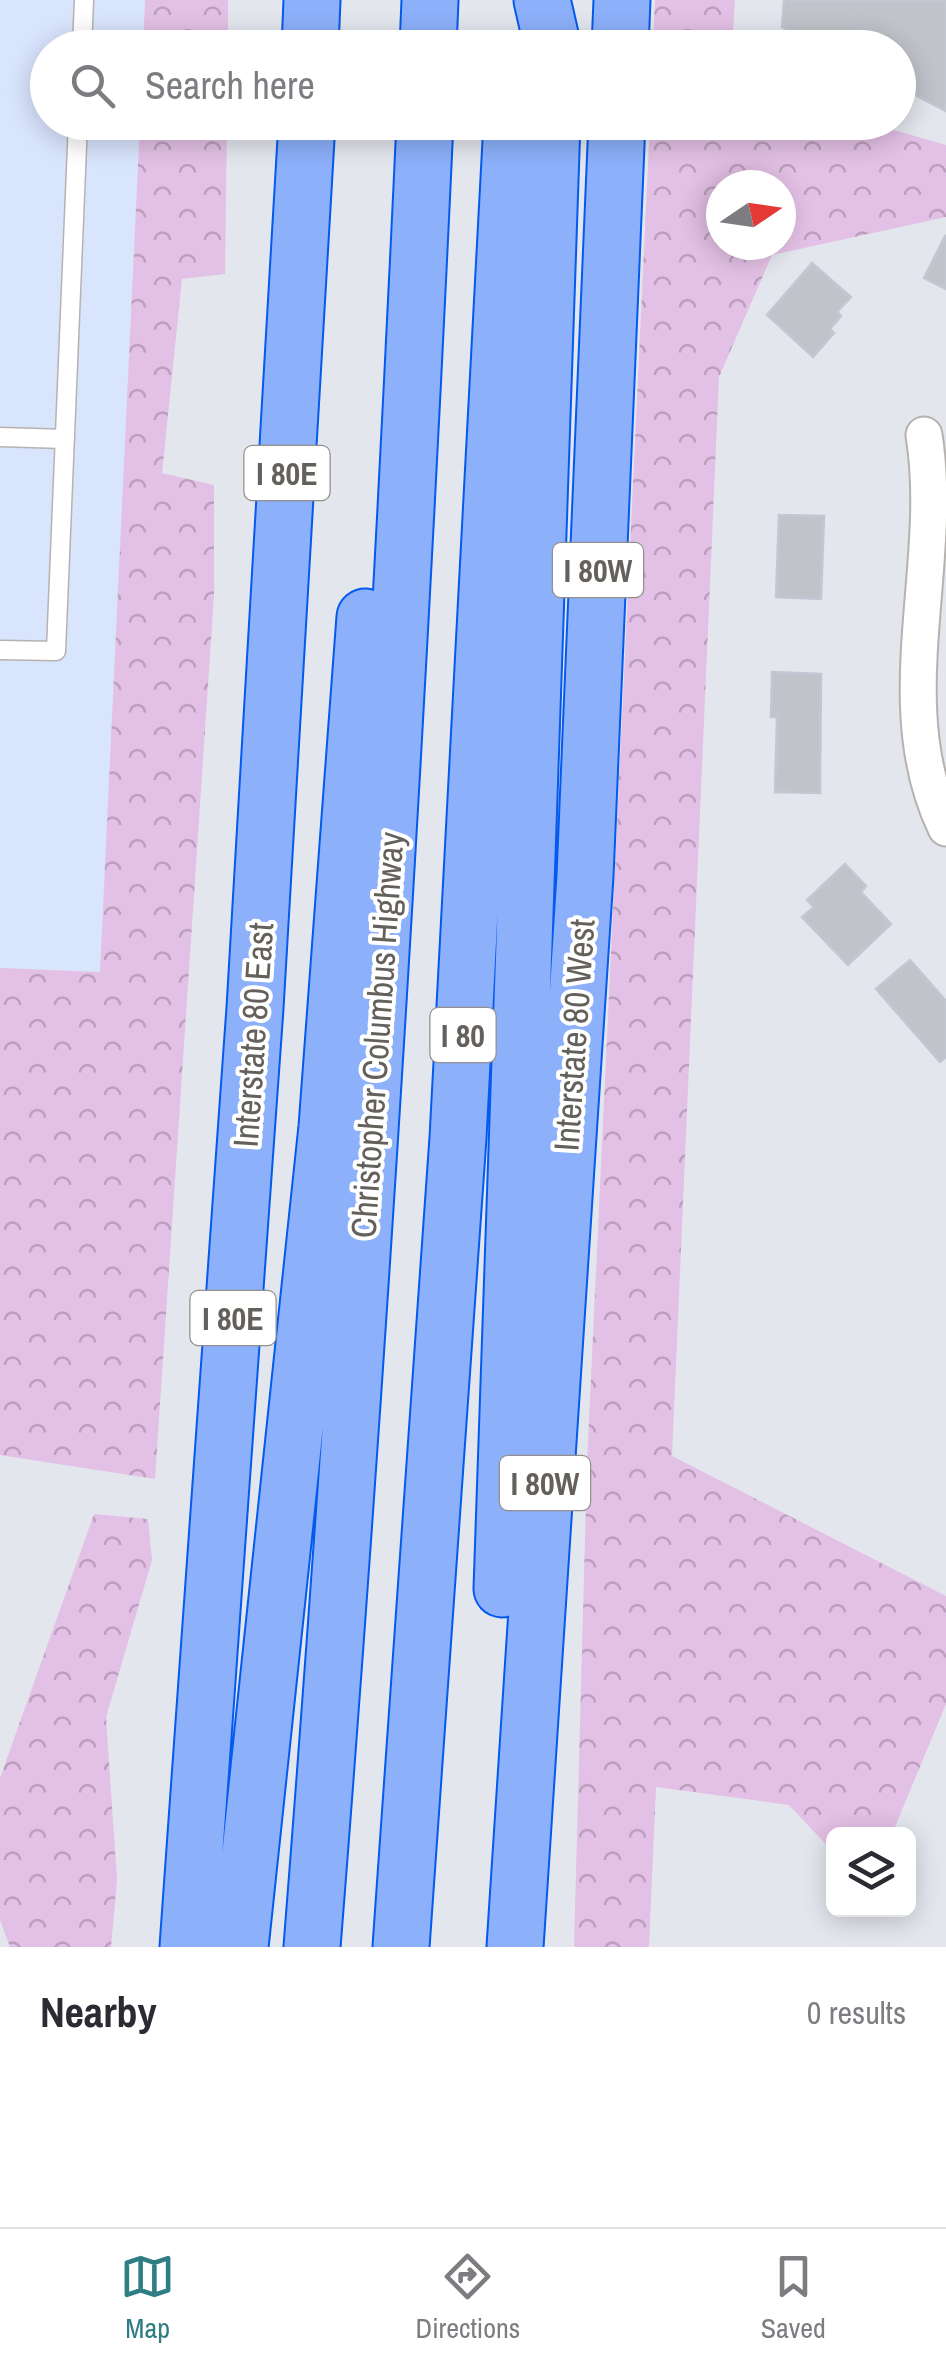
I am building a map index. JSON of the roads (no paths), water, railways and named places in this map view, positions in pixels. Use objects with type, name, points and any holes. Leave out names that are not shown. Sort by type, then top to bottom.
[{"type":"highway","points":[[311,30],[312,0]]},
{"type":"highway","points":[[429,30],[430,0]]},
{"type":"highway","points":[[517,30],[519,0]]},
{"type":"highway","points":[[542,0],[549,30]]},
{"type":"highway","points":[[621,30],[622,0]]},
{"type":"highway","name":"Interstate 80 East","points":[[188,1947],[255,1008],[306,140]]},
{"type":"highway","name":"Christopher Columbus Highway","points":[[312,1947],[351,1455],[406,530],[424,140]]},
{"type":"highway","name":"I 80","points":[[402,1947],[458,1138],[511,140]]},
{"type":"highway","points":[[490,1947],[551,140]]},
{"type":"highway","name":"Interstate 80 West","points":[[514,1947],[584,876],[616,140]]},
{"type":"highway","points":[[240,1947],[328,1127],[366,599],[406,530]]},
{"type":"street","points":[[924,435],[932,483],[918,650],[920,740],[946,828]]},
{"type":"lane","points":[[83,30],[84,0]]},
{"type":"lane","points":[[0,650],[56,651],[77,140]]},
{"type":"lane","points":[[0,437],[65,439]]}]
